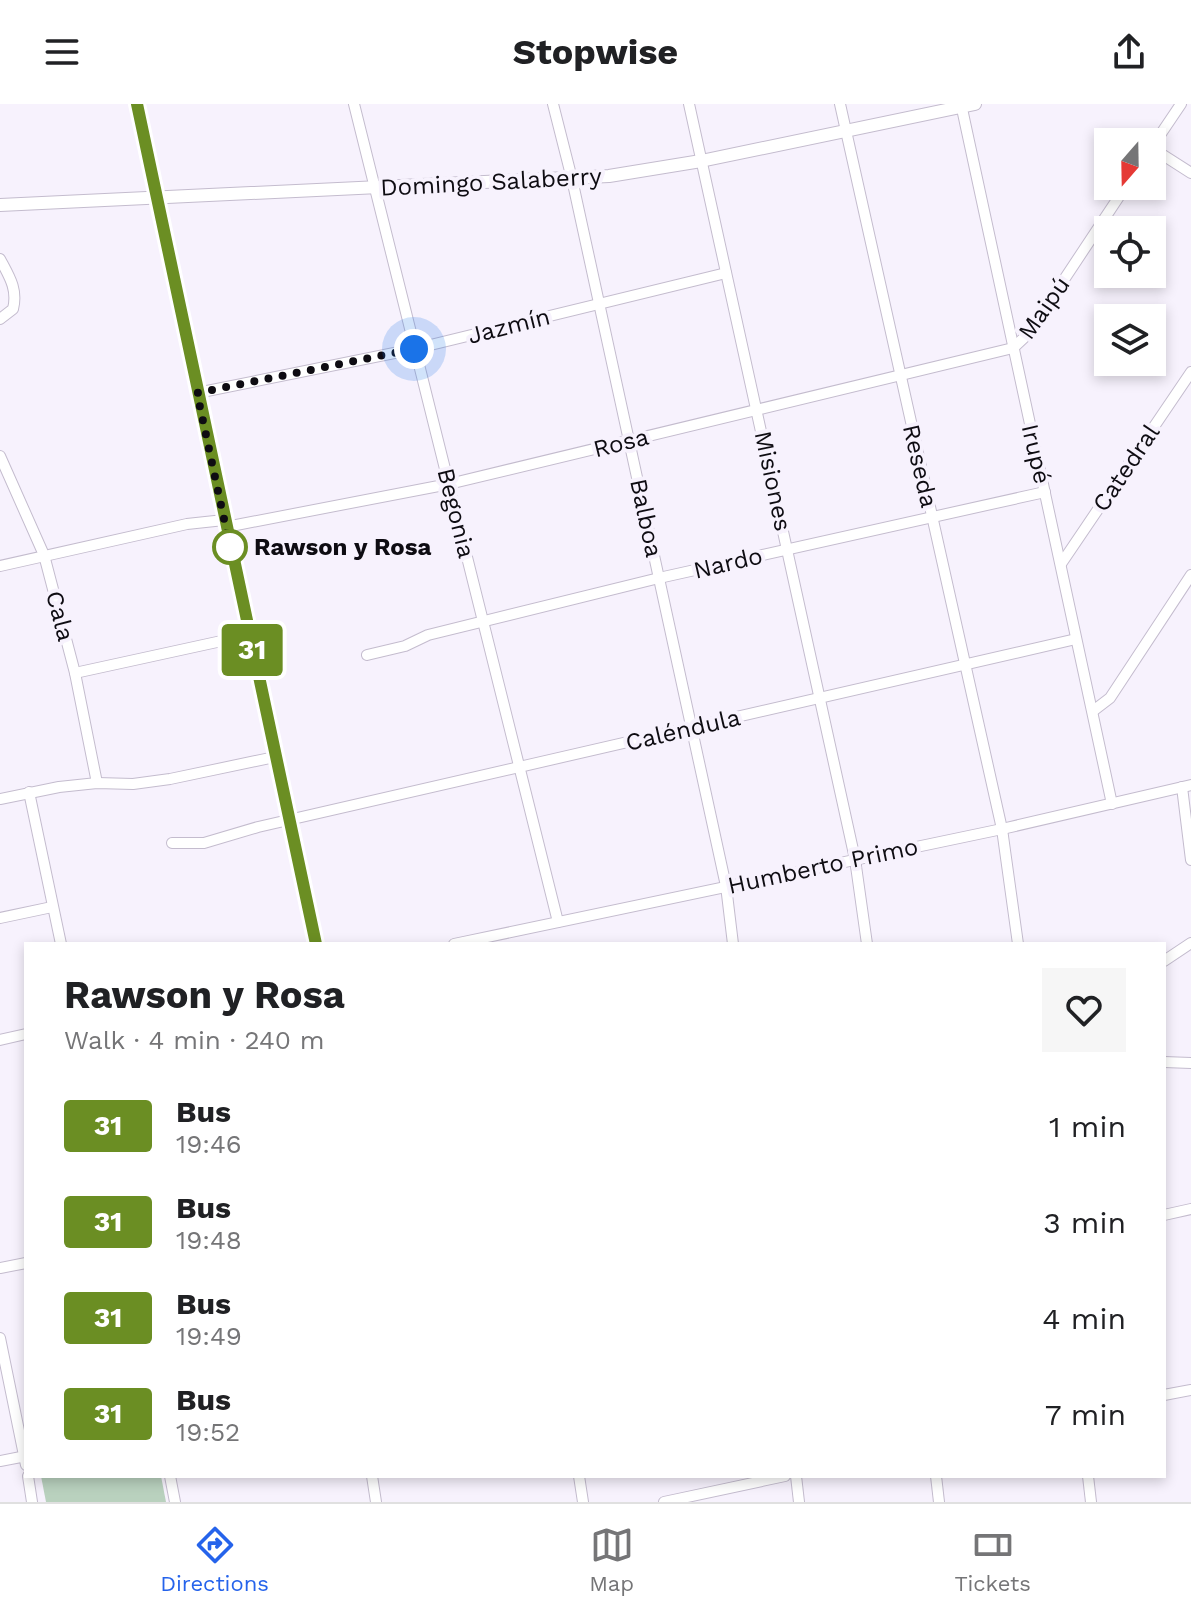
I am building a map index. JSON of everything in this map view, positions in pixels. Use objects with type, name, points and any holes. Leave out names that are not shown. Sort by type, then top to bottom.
[{"type":"street","points":[[137,104],[316,942]]},
{"type":"street","name":"Begonia","points":[[354,104],[558,922]]},
{"type":"street","name":"Balboa","points":[[553,104],[600,303],[726,886],[733,942]]},
{"type":"street","name":"Misiones","points":[[689,104],[855,859],[867,942]]},
{"type":"street","name":"Reseda","points":[[840,104],[1002,829],[1018,942]]},
{"type":"street","points":[[1165,128],[1181,104]]},
{"type":"street","name":"Domingo Salaberry","points":[[0,205],[609,176],[701,161],[966,105]]},
{"type":"street","name":"Irupé","points":[[966,105],[1013,348],[1112,804]]},
{"type":"street","points":[[1166,157],[1191,173]]},
{"type":"street","name":"Maipú","points":[[1013,348],[1028,334],[1117,200]]},
{"type":"street","points":[[0,259],[12,281],[15,295],[13,309],[0,319]]},
{"type":"street","name":"Jazmín","points":[[197,393],[414,349],[726,273]]},
{"type":"street","name":"Rosa","points":[[0,566],[187,524],[225,524],[449,484],[1013,348]]},
{"type":"street","name":"Catedral","points":[[1061,564],[1191,372]]},
{"type":"street","name":"Cala","points":[[0,456],[44,555],[75,673],[97,783]]},
{"type":"street","name":"Nardo","points":[[367,655],[405,646],[428,635],[659,578],[1045,492]]},
{"type":"street","points":[[1093,711],[1110,698],[1191,575]]},
{"type":"street","points":[[75,673],[249,635]]},
{"type":"street","name":"Caléndula","points":[[172,843],[204,843],[289,820],[1076,639]]},
{"type":"street","points":[[0,799],[97,783],[124,784],[170,779],[275,757]]},
{"type":"street","points":[[1186,786],[1191,860]]},
{"type":"street","name":"Humberto Primo","points":[[491,940],[558,922],[1002,829],[1186,786]]},
{"type":"street","points":[[29,792],[61,942]]},
{"type":"street","points":[[0,918],[52,907]]},
{"type":"street","points":[[1166,960],[1191,943]]},
{"type":"street","points":[[0,1040],[24,1034]]},
{"type":"street","points":[[1166,1062],[1191,1063]]},
{"type":"street","points":[[1166,1215],[1191,1209]]},
{"type":"street","points":[[0,1268],[24,1263]]},
{"type":"street","points":[[0,1338],[24,1454]]},
{"type":"street","points":[[1166,1395],[1191,1390]]},
{"type":"street","points":[[0,1461],[24,1459]]},
{"type":"street","points":[[28,1478],[32,1502]]},
{"type":"street","points":[[170,1478],[175,1502]]},
{"type":"street","points":[[372,1478],[376,1502]]},
{"type":"street","points":[[579,1478],[583,1502]]},
{"type":"street","points":[[664,1502],[776,1478]]},
{"type":"street","points":[[796,1478],[799,1502]]},
{"type":"street","points":[[936,1478],[939,1502]]},
{"type":"street","points":[[1088,1478],[1091,1502]]},
{"type":"green space","points":[[41,1478],[161,1478],[166,1502],[46,1502]]},
{"type":"bus line","name":"31","points":[[137,104],[316,942]]},
{"type":"place","name":"Rawson y Rosa","points":[[230,547]]},
{"type":"route","points":[[230,547],[197,393],[414,349]]}]
